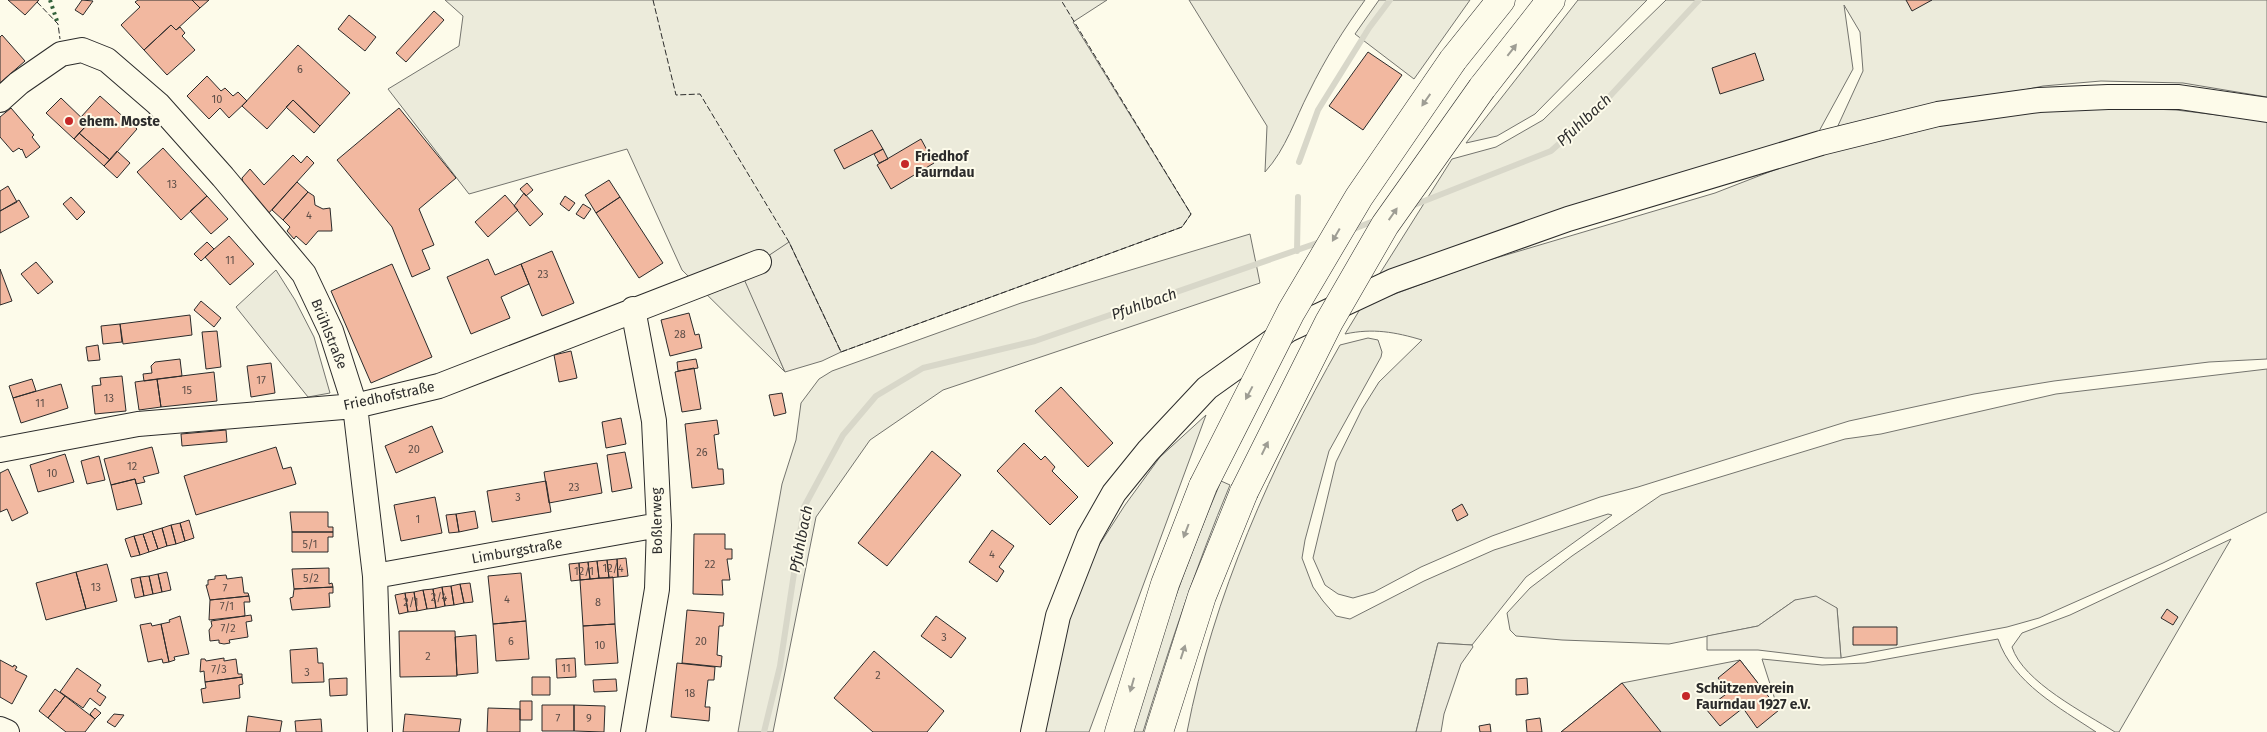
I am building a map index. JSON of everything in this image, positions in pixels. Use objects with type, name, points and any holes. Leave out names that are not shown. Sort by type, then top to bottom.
[{"type":"highway","points":[[1119,732],[1165,584],[1203,486],[1291,312],[1359,197],[1453,60],[1501,0]]},
{"type":"highway","points":[[1159,732],[1202,596],[1244,492],[1329,322],[1385,225],[1482,88],[1551,0]]},
{"type":"street","name":"Brühlstraße","points":[[0,100],[19,83],[61,54],[82,50],[106,60],[158,104],[224,178],[304,274],[331,330],[355,406],[376,576],[380,732]]},
{"type":"street","points":[[1033,732],[1058,616],[1089,537],[1114,493],[1148,451],[1207,388],[1288,330],[1393,281],[1568,219],[1820,143],[1938,114],[2039,100],[2108,97],[2179,98],[2267,110]]},
{"type":"street","name":"Friedhofstraße","points":[[0,450],[138,424],[355,406],[439,386],[633,309],[759,262]]},
{"type":"street","name":"Boßlerweg","points":[[633,309],[654,421],[659,525],[657,589],[633,732]]},
{"type":"street","name":"Limburgstraße","points":[[376,576],[659,525]]},
{"type":"street","points":[[0,729],[7,732]]},
{"type":"shaded area","points":[[445,0],[1107,0],[1073,22],[1191,214],[1182,227],[841,352],[789,243],[759,262],[741,270],[785,372],[682,270],[627,149],[469,194],[388,89],[459,46],[463,16]]},
{"type":"shaded area","points":[[1189,0],[1365,0],[1328,56],[1279,154],[1265,172],[1267,126]]},
{"type":"shaded area","points":[[1379,0],[1470,0],[1414,79],[1355,34]]},
{"type":"shaded area","points":[[1578,0],[1647,0],[1535,114],[1497,136],[1466,143]]},
{"type":"shaded area","points":[[1666,0],[2267,0],[2267,97],[2183,83],[2101,81],[2043,86],[1836,130],[1863,71],[1860,32],[1844,5],[1853,69],[1817,135],[1377,278],[1452,159],[1496,147],[1543,120]]},
{"type":"shaded area","points":[[2101,107],[2176,110],[2267,121],[2267,359],[2209,362],[2054,381],[1974,394],[1849,421],[1638,487],[1600,497],[1492,536],[1421,567],[1374,592],[1353,598],[1338,594],[1325,585],[1313,558],[1336,462],[1362,409],[1379,382],[1422,340],[1384,332],[1365,331],[1345,334],[1362,306],[1479,263],[1715,193],[1818,153],[1940,124],[2034,109]]},
{"type":"shaded area","points":[[1250,234],[1260,283],[943,390],[870,440],[816,517],[773,732],[738,732],[782,484],[796,440],[801,403],[819,379],[832,371],[1021,303]]},
{"type":"shaded area","points":[[789,242],[841,352],[822,361],[785,372],[740,270],[759,262]]},
{"type":"shaded area","points":[[276,270],[295,300],[314,337],[330,393],[308,397],[236,307]]},
{"type":"shaded area","points":[[1368,338],[1378,340],[1382,352],[1381,357],[1329,451],[1302,558],[1313,587],[1336,616],[1350,619],[1424,581],[1494,550],[1608,514],[1612,515],[1526,577],[1472,645],[1438,643],[1416,732],[1187,732],[1198,681],[1212,631],[1248,532],[1269,484],[1291,437],[1340,345]]},
{"type":"shaded area","points":[[2267,369],[2267,512],[2163,563],[2039,618],[2007,627],[1841,658],[1837,608],[1795,600],[1758,626],[1669,644],[1562,640],[1516,636],[1510,630],[1507,613],[1530,588],[1572,556],[1661,495],[1845,439],[1881,434],[2056,394]]},
{"type":"shaded area","points":[[1206,415],[1089,732],[1043,732],[1068,623],[1094,553],[1125,505],[1160,457]]},
{"type":"shaded area","points":[[1221,481],[1230,485],[1184,607],[1143,732],[1131,732],[1173,605]]},
{"type":"shaded area","points":[[2231,539],[2119,732],[2115,732],[2056,696],[2018,660],[2012,647],[2022,633],[2070,615]]},
{"type":"shaded area","points":[[1816,596],[1837,608],[1841,658],[1825,658],[1758,650],[1707,650],[1707,636],[1758,626],[1795,600]]},
{"type":"shaded area","points":[[1998,639],[2005,655],[2026,681],[2053,704],[2096,732],[1561,732],[1622,683],[1740,660],[1778,709],[1762,659],[1822,665],[1865,663]]},
{"type":"shaded area","points":[[1438,643],[1472,645],[1473,647],[1461,664],[1444,714],[1441,732],[1416,732]]},
{"type":"building","points":[[8,0],[39,0],[25,15]]},
{"type":"building","points":[[82,0],[93,1],[83,15],[75,10]]},
{"type":"building","points":[[138,0],[192,0],[200,8],[176,30],[171,25],[144,50],[121,25],[140,7],[135,2]]},
{"type":"building","points":[[192,0],[209,0],[200,8]]},
{"type":"building","points":[[1906,0],[1932,0],[1912,11]]},
{"type":"building","points":[[434,11],[444,20],[406,62],[396,53]]},
{"type":"building","points":[[349,15],[376,37],[365,51],[338,29]]},
{"type":"building","points":[[171,25],[176,30],[180,27],[185,33],[182,36],[195,50],[167,75],[144,50]]},
{"type":"building","points":[[2,35],[25,61],[0,83],[0,37]]},
{"type":"building","points":[[298,45],[350,93],[320,126],[293,100],[267,129],[242,106]]},
{"type":"building","points":[[1368,52],[1402,75],[1363,130],[1329,106]]},
{"type":"building","points":[[1755,53],[1764,80],[1720,94],[1712,68]]},
{"type":"building","points":[[207,76],[221,91],[225,88],[233,96],[238,92],[247,101],[229,118],[220,108],[209,119],[187,96]]},
{"type":"building","points":[[100,96],[137,129],[110,160],[79,133],[88,124],[81,117]]},
{"type":"building","name":"ehem. Moste","points":[[61,98],[88,124],[74,139],[46,113]]},
{"type":"building","points":[[293,100],[320,126],[314,133],[286,107]]},
{"type":"building","points":[[11,108],[34,135],[32,137],[40,147],[26,158],[22,149],[19,148],[13,152],[0,137],[0,117]]},
{"type":"building","points":[[399,108],[456,178],[419,209],[434,245],[422,250],[430,269],[412,277],[392,227],[337,160]]},
{"type":"building","points":[[872,130],[883,149],[844,169],[834,150]]},
{"type":"building","points":[[79,133],[110,160],[104,166],[74,139]]},
{"type":"building","name":"Friedhof Faurndau","points":[[921,139],[934,163],[891,189],[877,165]]},
{"type":"building","points":[[163,148],[207,196],[181,220],[137,172]]},
{"type":"building","points":[[883,149],[888,159],[879,163],[874,154]]},
{"type":"building","points":[[117,151],[130,163],[117,178],[104,166]]},
{"type":"building","points":[[293,155],[301,163],[307,156],[314,163],[267,215],[244,187],[242,178],[250,169],[264,185]]},
{"type":"building","points":[[609,180],[620,197],[596,213],[585,195]]},
{"type":"building","points":[[297,182],[308,192],[283,220],[272,210]]},
{"type":"building","points":[[527,183],[533,190],[526,196],[520,189]]},
{"type":"building","points":[[8,186],[17,202],[0,211],[0,191]]},
{"type":"building","points":[[308,192],[314,196],[315,205],[323,209],[330,208],[332,231],[318,231],[306,245],[296,236],[294,239],[287,231],[290,227],[283,220]]},
{"type":"building","points":[[524,193],[543,214],[530,226],[514,206]]},
{"type":"building","points":[[505,195],[518,210],[488,237],[475,222]]},
{"type":"building","points":[[207,196],[228,219],[211,234],[190,211]]},
{"type":"building","points":[[565,196],[575,203],[569,211],[560,204]]},
{"type":"building","points":[[71,197],[85,212],[77,220],[63,204]]},
{"type":"building","points":[[620,197],[663,263],[639,278],[596,213]]},
{"type":"building","points":[[19,200],[29,217],[0,233],[0,211]]},
{"type":"building","points":[[583,204],[591,209],[584,219],[576,214]]},
{"type":"building","points":[[229,236],[254,264],[230,285],[205,257]]},
{"type":"building","points":[[207,242],[214,249],[201,261],[194,254]]},
{"type":"building","points":[[552,251],[574,303],[542,316],[521,264]]},
{"type":"building","points":[[488,259],[495,275],[521,264],[529,284],[501,297],[510,318],[471,334],[447,277]]},
{"type":"building","points":[[36,262],[53,282],[38,294],[21,274]]},
{"type":"building","points":[[392,264],[432,357],[371,383],[331,291]]},
{"type":"building","points":[[0,269],[12,301],[0,305]]},
{"type":"building","points":[[201,301],[221,318],[214,327],[194,310]]},
{"type":"building","points":[[689,313],[695,335],[699,334],[702,348],[670,356],[661,320]]},
{"type":"building","points":[[190,315],[192,335],[123,344],[120,324]]},
{"type":"building","points":[[120,324],[122,342],[103,344],[101,326]]},
{"type":"building","points":[[217,331],[221,367],[206,369],[202,332]]},
{"type":"building","points":[[98,345],[100,360],[88,361],[86,347]]},
{"type":"building","points":[[571,351],[577,378],[559,382],[554,355]]},
{"type":"building","points":[[180,359],[182,376],[144,381],[143,374],[152,373],[151,366],[155,362]]},
{"type":"building","points":[[696,359],[698,368],[678,371],[677,362]]},
{"type":"building","points":[[271,363],[275,393],[251,397],[247,366]]},
{"type":"building","points":[[694,368],[701,409],[682,412],[675,372]]},
{"type":"building","points":[[214,372],[217,401],[161,407],[157,379]]},
{"type":"building","points":[[122,376],[126,411],[95,414],[92,386],[101,385],[100,378]]},
{"type":"building","points":[[32,379],[36,391],[13,398],[9,386]]},
{"type":"building","points":[[157,379],[161,407],[139,410],[135,382]]},
{"type":"building","points":[[61,384],[68,408],[21,423],[13,398]]},
{"type":"building","points":[[1061,387],[1113,443],[1088,467],[1035,411]]},
{"type":"building","points":[[782,393],[786,413],[774,416],[769,395]]},
{"type":"building","points":[[621,418],[626,444],[606,448],[602,422]]},
{"type":"building","points":[[717,420],[719,434],[714,435],[718,469],[723,469],[724,484],[692,488],[685,424]]},
{"type":"building","points":[[432,426],[443,452],[396,473],[385,446]]},
{"type":"building","points":[[226,430],[227,442],[182,446],[181,434]]},
{"type":"building","points":[[1024,443],[1041,460],[1045,456],[1055,467],[1052,471],[1078,497],[1050,525],[997,471]]},
{"type":"building","points":[[152,447],[159,473],[143,477],[145,482],[136,484],[135,479],[111,485],[104,459]]},
{"type":"building","points":[[276,447],[283,469],[291,467],[296,484],[196,515],[184,476]]},
{"type":"building","points":[[932,451],[961,475],[887,566],[858,543]]},
{"type":"building","points":[[625,452],[632,488],[612,492],[607,455]]},
{"type":"building","points":[[65,454],[74,482],[38,492],[30,465]]},
{"type":"building","points":[[99,456],[105,480],[87,484],[81,461]]},
{"type":"building","points":[[597,463],[602,493],[549,503],[544,472]]},
{"type":"building","points":[[8,469],[28,513],[12,521],[7,509],[0,512],[0,473]]},
{"type":"building","points":[[135,479],[142,504],[117,510],[111,485]]},
{"type":"building","points":[[546,481],[551,512],[492,522],[487,491]]},
{"type":"building","points":[[435,497],[442,533],[401,541],[394,505]]},
{"type":"building","points":[[1462,504],[1468,515],[1457,521],[1452,510]]},
{"type":"building","points":[[475,511],[478,528],[459,532],[456,514]]},
{"type":"building","points":[[290,512],[328,512],[328,527],[333,527],[333,532],[292,532]]},
{"type":"building","points":[[456,514],[459,532],[449,533],[446,515]]},
{"type":"building","points":[[189,520],[194,538],[185,541],[180,523]]},
{"type":"building","points":[[180,523],[185,541],[176,544],[171,525]]},
{"type":"building","points":[[171,525],[176,544],[167,546],[162,528]]},
{"type":"building","points":[[162,528],[167,546],[158,549],[152,531]]},
{"type":"building","points":[[992,530],[1014,546],[999,567],[1004,571],[997,582],[969,562]]},
{"type":"building","points":[[152,531],[158,549],[149,552],[143,534]]},
{"type":"building","points":[[292,532],[333,532],[333,537],[328,537],[328,552],[292,552]]},
{"type":"building","points":[[143,534],[149,552],[140,555],[134,536]]},
{"type":"building","points":[[694,534],[725,534],[725,549],[732,549],[732,559],[727,559],[730,580],[722,580],[723,595],[693,594]]},
{"type":"building","points":[[134,536],[140,555],[131,557],[125,539]]},
{"type":"building","points":[[626,558],[628,576],[618,577],[617,559]]},
{"type":"building","points":[[617,559],[618,577],[609,578],[607,560]]},
{"type":"building","points":[[607,560],[609,578],[599,578],[597,561]]},
{"type":"building","points":[[597,561],[599,578],[590,579],[588,562]]},
{"type":"building","points":[[588,562],[590,579],[580,580],[579,563]]},
{"type":"building","points":[[579,563],[580,580],[571,581],[569,564]]},
{"type":"building","points":[[107,564],[117,601],[86,609],[76,572]]},
{"type":"building","points":[[329,568],[329,584],[332,583],[333,587],[294,589],[292,569]]},
{"type":"building","points":[[76,572],[86,609],[46,620],[36,583]]},
{"type":"building","points":[[167,572],[171,590],[162,592],[158,574]]},
{"type":"building","points":[[521,573],[526,621],[493,624],[488,576]]},
{"type":"building","points":[[158,574],[162,592],[153,594],[149,576]]},
{"type":"building","points":[[226,575],[227,579],[242,577],[244,593],[248,593],[249,596],[210,600],[206,585],[208,585],[208,580],[215,579],[215,576]]},
{"type":"building","points":[[149,576],[153,594],[144,596],[140,577]]},
{"type":"building","points":[[140,577],[144,596],[135,598],[131,579]]},
{"type":"building","points":[[613,577],[615,624],[583,626],[580,580]]},
{"type":"building","points":[[470,583],[473,602],[464,603],[460,584]]},
{"type":"building","points":[[460,584],[464,603],[454,605],[451,586]]},
{"type":"building","points":[[451,586],[454,605],[445,606],[442,587]]},
{"type":"building","points":[[333,587],[333,593],[329,593],[330,607],[292,610],[290,598],[293,597],[294,589]]},
{"type":"building","points":[[442,587],[445,606],[436,608],[433,589]]},
{"type":"building","points":[[433,589],[436,608],[427,609],[423,590]]},
{"type":"building","points":[[423,590],[427,609],[417,611],[414,592]]},
{"type":"building","points":[[414,592],[417,611],[408,612],[405,593]]},
{"type":"building","points":[[405,593],[408,612],[399,614],[395,595]]},
{"type":"building","points":[[249,596],[250,602],[244,602],[245,616],[209,620],[210,600]]},
{"type":"building","points":[[2167,609],[2178,617],[2173,625],[2161,618]]},
{"type":"building","points":[[687,610],[724,613],[723,626],[719,626],[717,655],[722,656],[721,667],[682,663]]},
{"type":"building","points":[[251,615],[252,621],[246,622],[248,637],[229,640],[230,643],[224,644],[219,643],[219,640],[210,641],[209,630],[212,626],[211,621]]},
{"type":"building","points":[[180,616],[189,654],[174,657],[175,660],[169,662],[161,624],[170,622],[169,620]]},
{"type":"building","points":[[936,616],[966,638],[951,658],[921,636]]},
{"type":"building","points":[[526,621],[529,659],[496,661],[493,624]]},
{"type":"building","points":[[151,623],[152,626],[161,624],[169,662],[163,663],[162,659],[148,662],[140,625]]},
{"type":"building","points":[[615,624],[618,663],[585,665],[583,626]]},
{"type":"building","points":[[1853,627],[1897,627],[1897,645],[1853,645]]},
{"type":"building","points":[[399,631],[455,631],[457,676],[400,677]]},
{"type":"building","points":[[476,635],[478,673],[457,675],[455,637]]},
{"type":"building","points":[[317,648],[318,663],[323,663],[324,682],[292,683],[290,650]]},
{"type":"building","points":[[874,651],[944,711],[927,732],[873,732],[834,698]]},
{"type":"building","points":[[224,658],[224,661],[236,659],[238,674],[242,674],[242,677],[205,682],[204,671],[200,672],[201,659],[206,661]]},
{"type":"building","points":[[575,658],[576,677],[557,678],[556,659]]},
{"type":"building","points":[[0,660],[13,667],[14,665],[17,667],[15,670],[27,676],[12,704],[0,697]]},
{"type":"building","points":[[1740,660],[1779,710],[1757,728],[1743,708],[1720,726],[1706,709],[1729,692],[1718,678]]},
{"type":"building","points":[[677,663],[715,667],[714,680],[708,680],[705,707],[710,707],[709,721],[671,717]]},
{"type":"building","points":[[77,668],[101,685],[97,691],[106,697],[100,706],[90,698],[83,708],[60,692]]},
{"type":"building","points":[[242,677],[243,684],[239,685],[240,698],[203,703],[201,689],[206,688],[205,682]]},
{"type":"building","points":[[532,677],[550,677],[550,695],[532,695]]},
{"type":"building","points":[[347,678],[347,695],[330,696],[329,679]]},
{"type":"building","points":[[1527,678],[1528,694],[1516,695],[1516,679]]},
{"type":"building","points":[[616,679],[617,691],[594,692],[593,680]]},
{"type":"building","points":[[1622,683],[1661,732],[1561,732]]},
{"type":"building","points":[[55,689],[65,696],[48,718],[39,711]]},
{"type":"building","points":[[65,696],[95,719],[85,732],[66,732],[48,718]]},
{"type":"building","points":[[520,701],[532,701],[532,720],[520,720]]},
{"type":"building","points":[[542,705],[574,705],[574,731],[542,731]]},
{"type":"building","points":[[574,705],[605,706],[604,732],[574,731]]},
{"type":"building","points":[[95,708],[101,713],[95,719],[90,714]]},
{"type":"building","points":[[488,708],[520,709],[520,732],[487,732]]},
{"type":"building","points":[[114,714],[124,715],[115,727],[107,722]]},
{"type":"building","points":[[405,714],[461,719],[459,732],[403,732]]},
{"type":"building","points":[[248,716],[282,721],[280,732],[246,732]]},
{"type":"building","points":[[1540,718],[1542,732],[1527,732],[1526,720]]},
{"type":"building","points":[[321,719],[322,732],[296,732],[295,721]]},
{"type":"building","points":[[1490,724],[1491,732],[1480,732],[1479,726]]},
{"type":"waterway","points":[[1299,162],[1318,110],[1369,28],[1390,0]]},
{"type":"waterway","name":"Pfuhlbach","points":[[1409,207],[1551,151],[1597,110],[1699,0]]},
{"type":"waterway","points":[[1297,251],[1298,197]]},
{"type":"waterway","name":"Pfuhlbach","points":[[1351,230],[1379,219]]},
{"type":"waterway","name":"Pfuhlbach","points":[[764,732],[780,666],[804,507],[843,435],[876,396],[923,368],[1035,341],[1323,241]]},
{"type":"hedge","points":[[50,0],[58,24]]},
{"type":"fence","points":[[653,0],[676,95],[700,94],[789,242],[841,352],[1182,227],[1191,214],[1061,0]]},
{"type":"fence","points":[[37,2],[58,24],[60,39]]},
{"type":"place","name":"ehem. Moste","points":[[69,121]]},
{"type":"place","name":"Friedhof Faurndau","points":[[905,164]]},
{"type":"place","name":"Schützenverein Faurndau 1927 e.V.","points":[[1686,696]]}]
